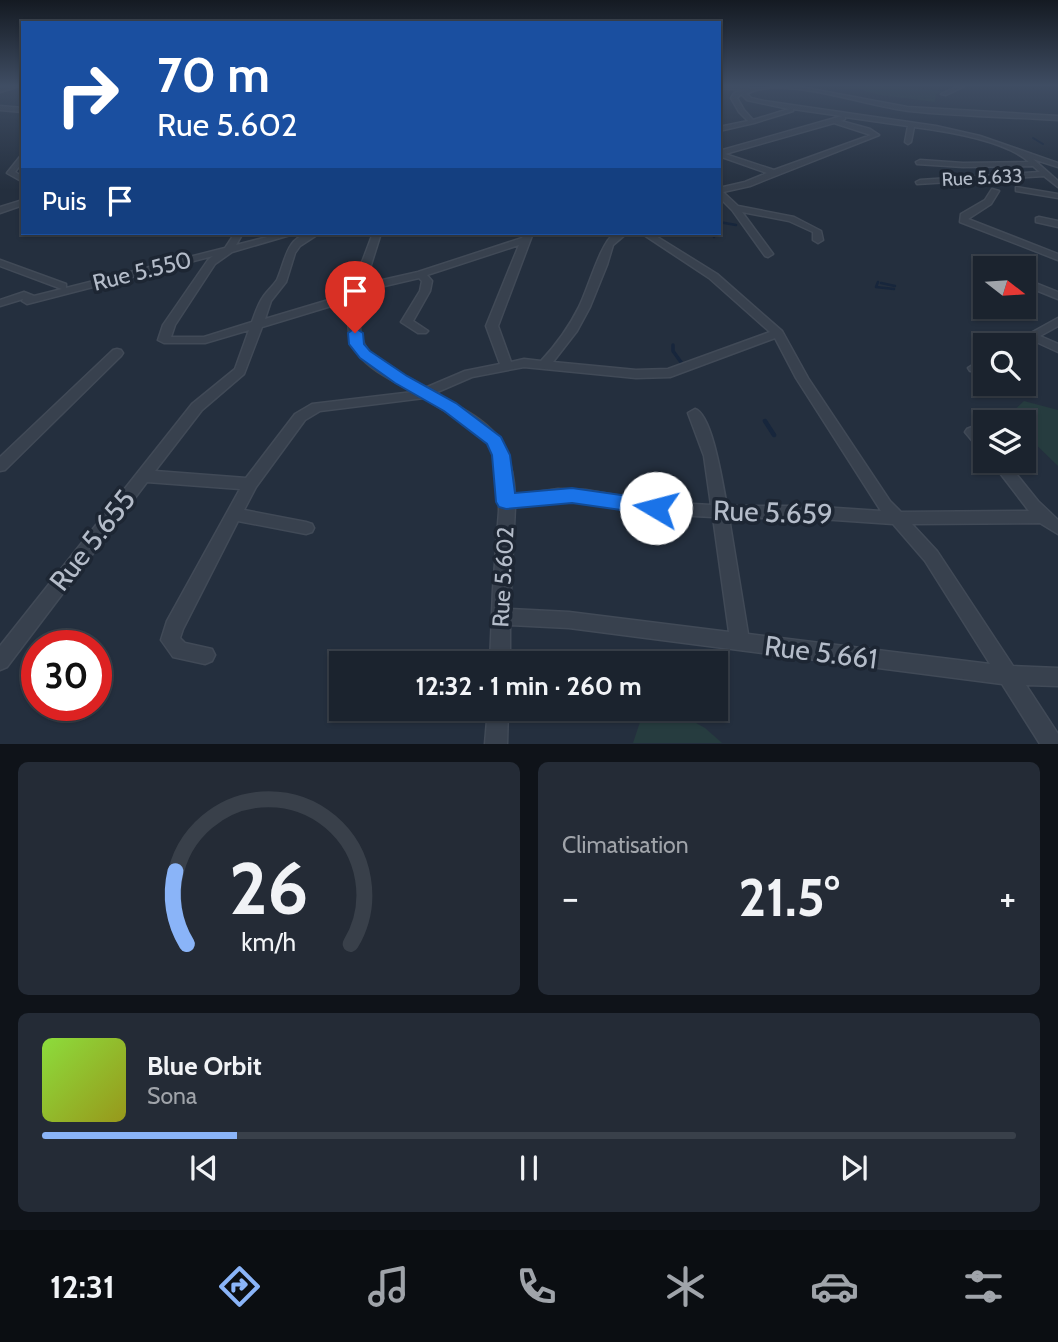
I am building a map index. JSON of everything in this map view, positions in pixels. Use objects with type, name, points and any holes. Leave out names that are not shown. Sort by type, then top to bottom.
[{"type":"street","points":[[721,129],[755,121]]},
{"type":"street","points":[[721,152],[835,121],[868,130],[876,135],[747,184],[721,190]]},
{"type":"street","points":[[884,121],[978,137],[1058,165]]},
{"type":"street","points":[[908,142],[911,125]]},
{"type":"street","points":[[1023,153],[1058,185]]},
{"type":"street","points":[[721,154],[774,173]]},
{"type":"street","points":[[21,158],[10,173],[21,179]]},
{"type":"street","points":[[920,162],[1035,164]]},
{"type":"street","name":"Rue 5.633","points":[[920,182],[1045,174]]},
{"type":"street","points":[[1019,189],[1058,196]]},
{"type":"street","points":[[995,191],[988,202],[964,216],[963,220],[1058,257]]},
{"type":"street","points":[[721,193],[768,254]]},
{"type":"street","points":[[0,209],[21,203]]},
{"type":"street","points":[[735,208],[804,223],[817,231],[818,240]]},
{"type":"street","points":[[1039,220],[1058,224]]},
{"type":"street","points":[[238,235],[228,250],[211,262],[169,325],[164,340],[205,340],[421,274],[527,236]]},
{"type":"street","name":"Rue 5.550","points":[[0,303],[24,295],[30,299],[27,302],[285,235]]},
{"type":"street","points":[[144,476],[197,407],[240,371],[270,292],[281,282],[290,253],[306,235]]},
{"type":"street","name":"Rue 5.602","points":[[376,235],[357,292],[355,333],[361,351],[401,380],[482,429],[495,441],[501,455],[506,502],[500,651]]},
{"type":"street","points":[[545,364],[568,338],[602,266],[607,245],[618,235]]},
{"type":"street","points":[[648,235],[713,276],[778,333],[802,377],[894,518],[936,564],[1052,744]]},
{"type":"street","points":[[506,365],[492,326],[527,236]]},
{"type":"street","points":[[0,263],[62,286]]},
{"type":"street","points":[[421,274],[427,281],[425,291],[407,321],[422,331]]},
{"type":"street","points":[[1036,287],[1058,296]]},
{"type":"street","points":[[1036,333],[1058,321]]},
{"type":"street","points":[[205,655],[180,651],[170,640],[174,627],[250,484],[287,433],[306,412],[328,405],[426,393],[469,374],[506,365],[545,364],[644,374],[670,373],[778,333]]},
{"type":"street","points":[[1036,338],[1058,348]]},
{"type":"street","points":[[0,466],[117,353]]},
{"type":"street","points":[[695,412],[711,456],[740,642]]},
{"type":"street","points":[[1008,473],[1041,517],[1058,528]]},
{"type":"street","name":"Rue 5.655","points":[[0,661],[144,476],[250,484]]},
{"type":"street","name":"Rue 5.659","points":[[506,502],[568,496],[656,508],[894,518],[1041,517]]},
{"type":"street","points":[[235,514],[306,528]]},
{"type":"street","name":"Rue 5.661","points":[[501,618],[569,620],[1006,675],[1058,677]]},
{"type":"street","points":[[496,744],[497,721]]},
{"type":"green space","points":[[1024,401],[1058,410],[1058,466],[1036,445],[1036,410],[1014,410]]},
{"type":"green space","points":[[640,721],[693,721],[722,743],[633,743]]},
{"type":"waterway","points":[[1033,138],[1043,144]]},
{"type":"waterway","points":[[721,222],[736,225]]},
{"type":"waterway","points":[[878,282],[876,287],[894,289]]},
{"type":"waterway","points":[[881,283],[895,286]]},
{"type":"waterway","points":[[673,345],[673,351],[683,365]]},
{"type":"waterway","points":[[765,421],[774,435]]},
{"type":"route","points":[[355,333],[361,351],[401,380],[450,407],[495,441],[501,455],[506,502],[558,495],[586,496],[656,508]]}]
